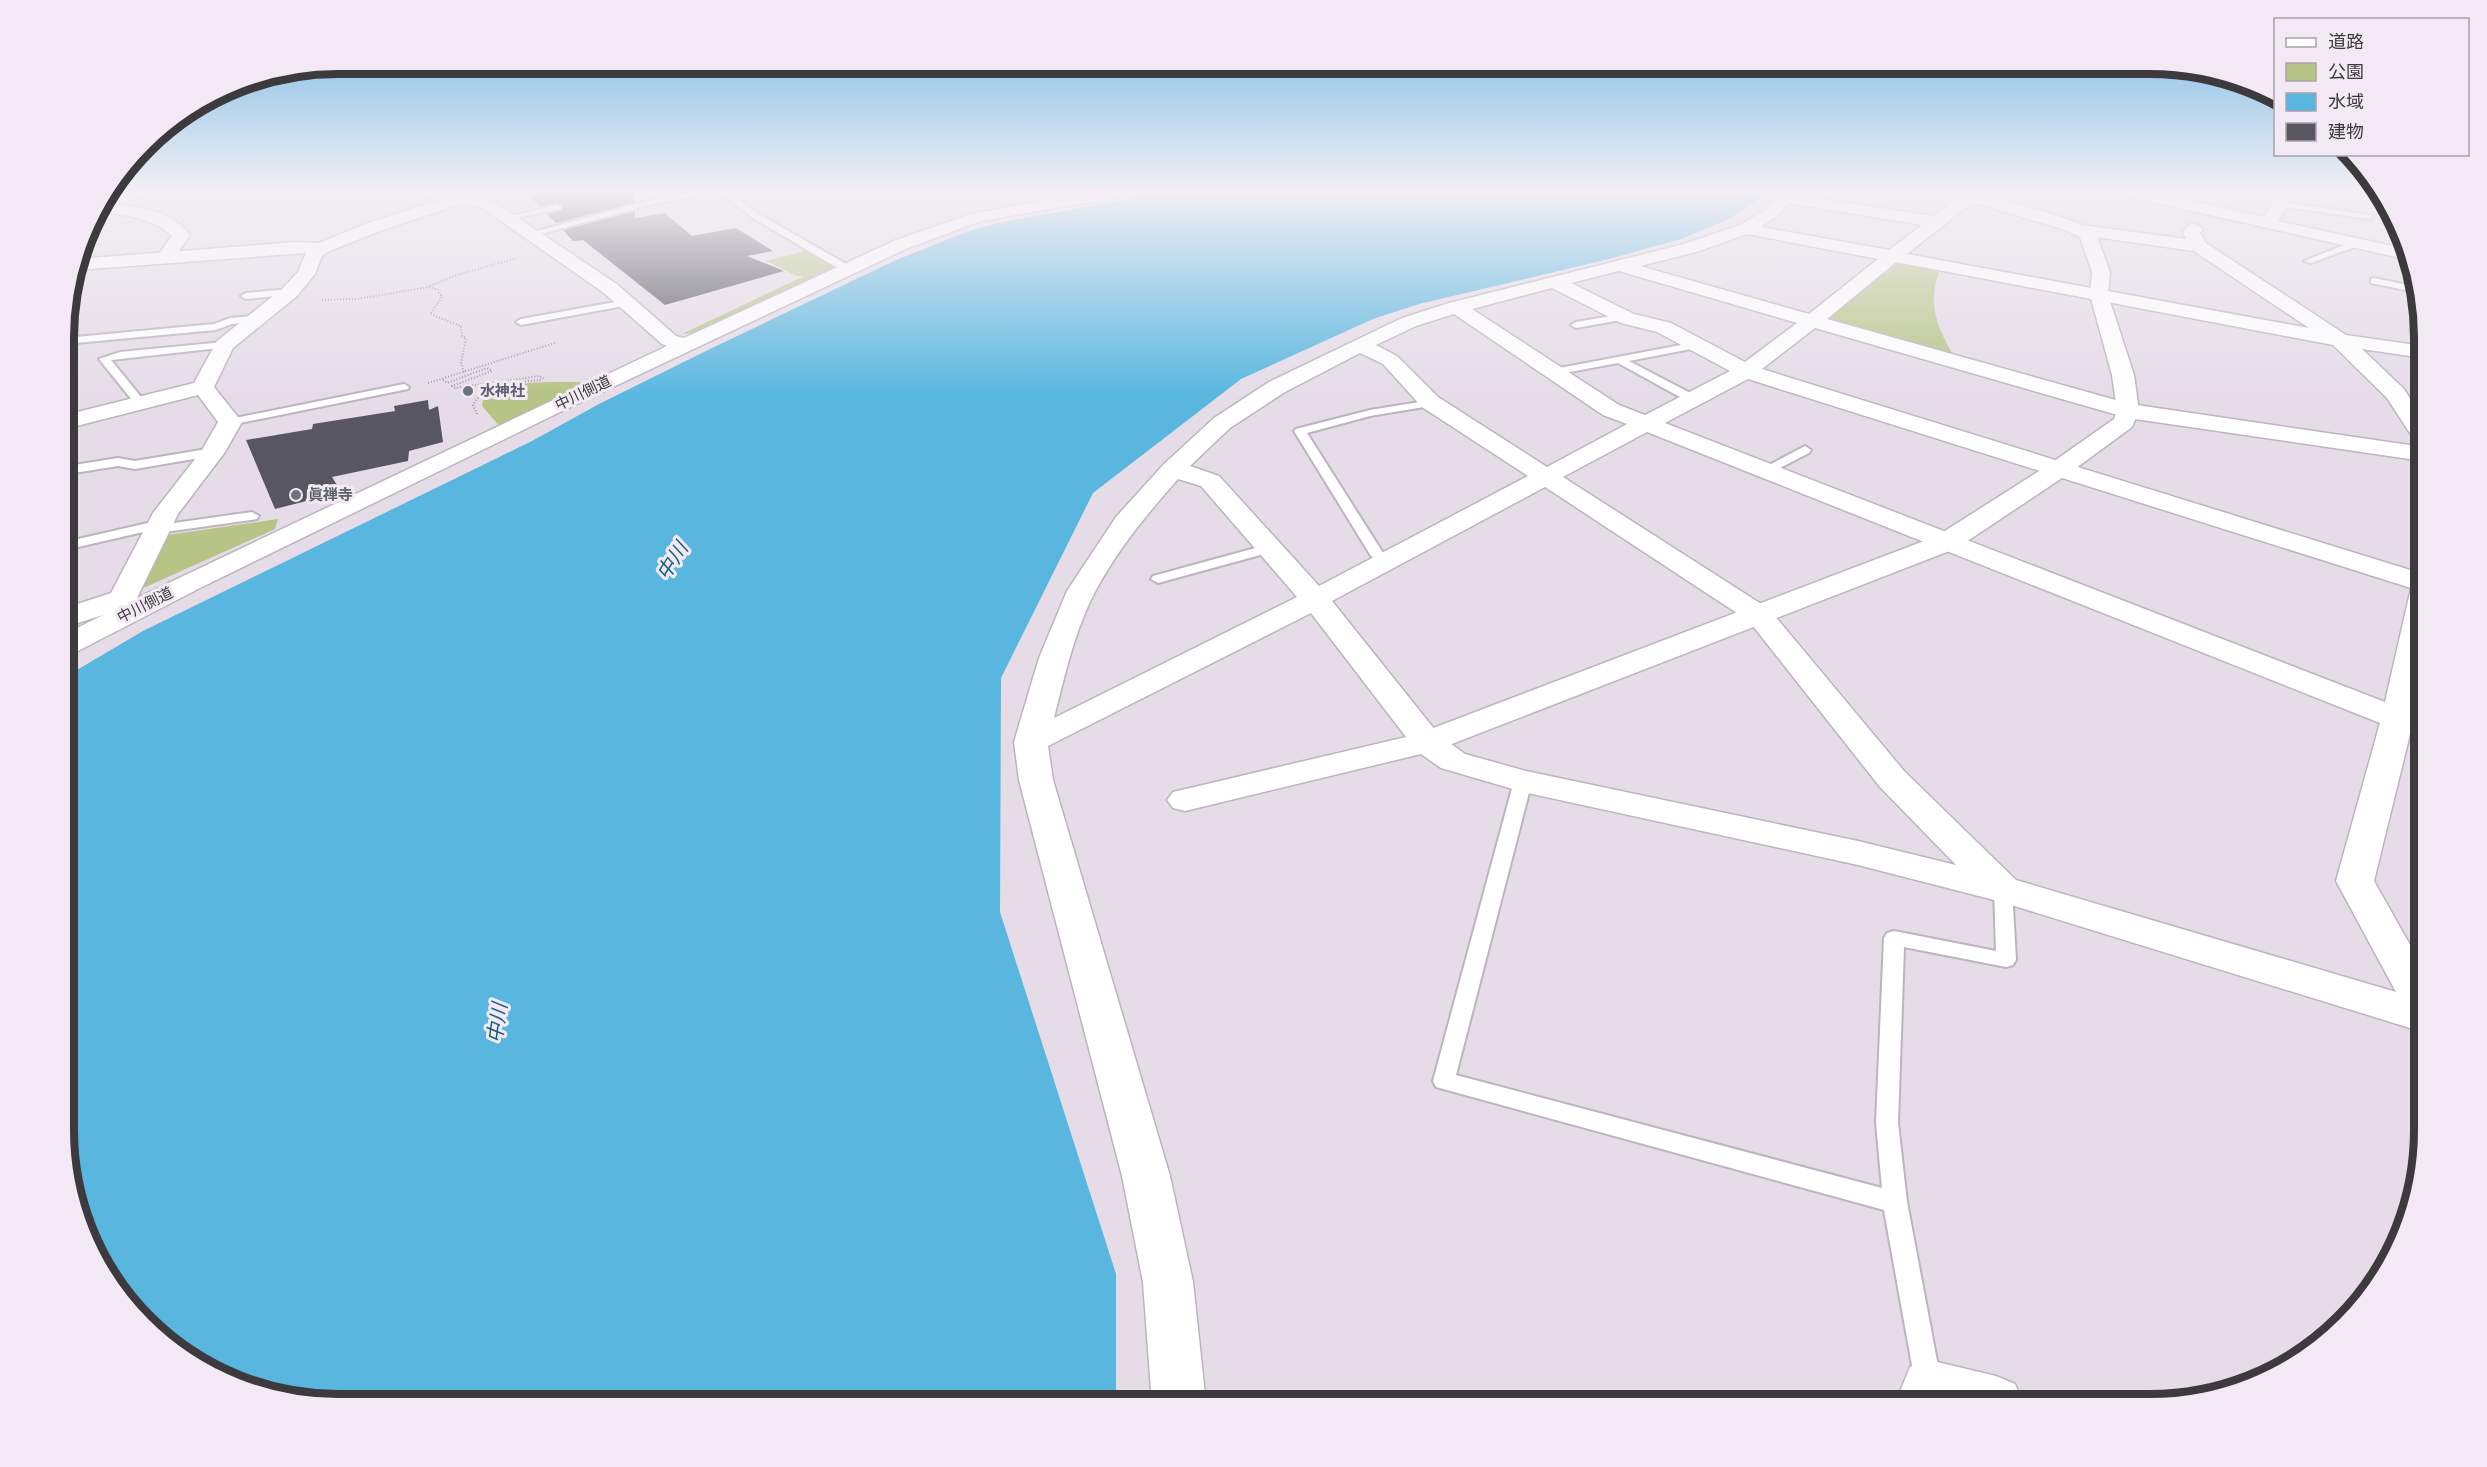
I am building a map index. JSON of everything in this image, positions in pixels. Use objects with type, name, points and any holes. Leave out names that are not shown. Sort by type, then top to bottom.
[{"type":"street","points":[[84,264],[118,260]]},
{"type":"street","points":[[74,418],[203,387],[224,345],[285,296],[306,274],[311,260]]},
{"type":"street","points":[[569,260],[610,289],[669,340],[685,344]]},
{"type":"street","name":"中川側道","points":[[74,641],[190,582],[685,344],[865,260]]},
{"type":"street","points":[[1178,1394],[1168,1282],[1146,1176],[1036,780],[1031,742],[1054,658],[1081,591],[1125,523],[1173,469],[1222,423],[1277,387],[1409,322],[1456,307],[1647,260]]},
{"type":"street","points":[[1031,742],[1315,599],[1746,371],[1889,260]]},
{"type":"street","points":[[1912,260],[2340,340],[2414,350]]},
{"type":"street","points":[[1185,800],[1427,742],[1947,542],[2059,469],[2124,422],[2128,411],[2123,375],[2099,295],[2101,272],[2097,260]]},
{"type":"street","points":[[2221,260],[2340,340],[2396,394],[2414,422]]},
{"type":"street","points":[[1624,267],[1812,321],[1919,361],[2128,411],[2414,453]]},
{"type":"street","points":[[1556,283],[1623,317],[1664,327],[1746,371],[2414,580]]},
{"type":"street","points":[[1456,307],[1611,410],[2410,723]]},
{"type":"street","points":[[1360,345],[1390,360],[1432,403],[1759,615],[1892,780],[2003,889]]},
{"type":"street","points":[[74,615],[122,599],[159,526],[213,452],[230,422],[203,387]]},
{"type":"street","points":[[1173,469],[1210,481],[1315,599],[1427,742],[1453,761],[1523,781],[1858,853],[2003,889],[2414,1013]]},
{"type":"street","points":[[2414,683],[2410,723],[2355,881],[2414,988]]},
{"type":"lane","points":[[831,260],[848,268]]},
{"type":"lane","points":[[2373,281],[2408,288]]},
{"type":"lane","points":[[246,296],[285,296]]},
{"type":"lane","points":[[520,322],[626,303]]},
{"type":"lane","points":[[1576,325],[1623,317]]},
{"type":"lane","points":[[74,340],[216,327],[230,321],[254,319]]},
{"type":"lane","points":[[140,403],[104,359],[120,355],[224,345]]},
{"type":"lane","points":[[1554,372],[1697,345]]},
{"type":"lane","points":[[1620,360],[1694,399]]},
{"type":"lane","points":[[230,422],[404,387]]},
{"type":"lane","points":[[1385,560],[1378,556],[1300,430],[1370,413],[1432,403]]},
{"type":"lane","points":[[1764,471],[1804,450]]},
{"type":"lane","points":[[74,469],[118,462],[135,465],[213,452]]},
{"type":"lane","points":[[74,544],[159,526],[252,516]]},
{"type":"lane","points":[[1158,579],[1270,548]]},
{"type":"lane","points":[[1523,781],[1444,1081],[1895,1202]]},
{"type":"lane","points":[[1925,1394],[1895,1202],[1887,1123],[1894,938],[2006,960],[2003,889]]},
{"type":"path","points":[[285,296],[357,299],[429,287],[457,275],[508,260]]},
{"type":"path","points":[[429,287],[438,290],[442,297],[430,314],[440,320],[461,326],[462,336],[466,338],[461,364],[464,372]]},
{"type":"path","points":[[404,387],[442,380],[568,339],[571,312]]},
{"type":"path","points":[[442,380],[447,383],[487,368],[492,371],[452,386],[455,388],[539,376],[544,380]]},
{"type":"path","points":[[473,393],[480,395]]},
{"type":"green space","points":[[822,260],[832,266],[833,272],[699,333],[682,334],[819,269],[804,276],[797,276],[766,261]]},
{"type":"green space","points":[[1898,263],[1939,272],[1934,295],[1936,317],[1955,358],[1824,321]]},
{"type":"green space","points":[[550,382],[596,382],[501,428],[482,406],[483,400],[490,394],[506,387]]},
{"type":"green space","points":[[278,519],[275,529],[139,590],[167,535]]},
{"type":"water","name":"中川","points":[[1603,260],[1419,304],[1373,319],[1241,379],[1093,493],[1001,678],[1000,912],[1116,1274],[1116,1394],[338,1394],[269,1385],[205,1358],[163,1328],[128,1290],[101,1246],[82,1198],[74,1147],[74,672],[143,631],[532,441],[599,404],[712,348],[894,261]]},
{"type":"building","points":[[609,260],[758,260],[784,271],[665,305]]},
{"type":"building","points":[[428,400],[429,410],[438,406],[443,442],[409,451],[408,461],[332,477],[337,485],[318,490],[322,497],[275,509],[246,440],[312,429],[313,424],[395,411],[394,406]]},
{"type":"place","name":"水神社","points":[[468,391]]},
{"type":"place","name":"眞禅寺","points":[[296,495]]}]
